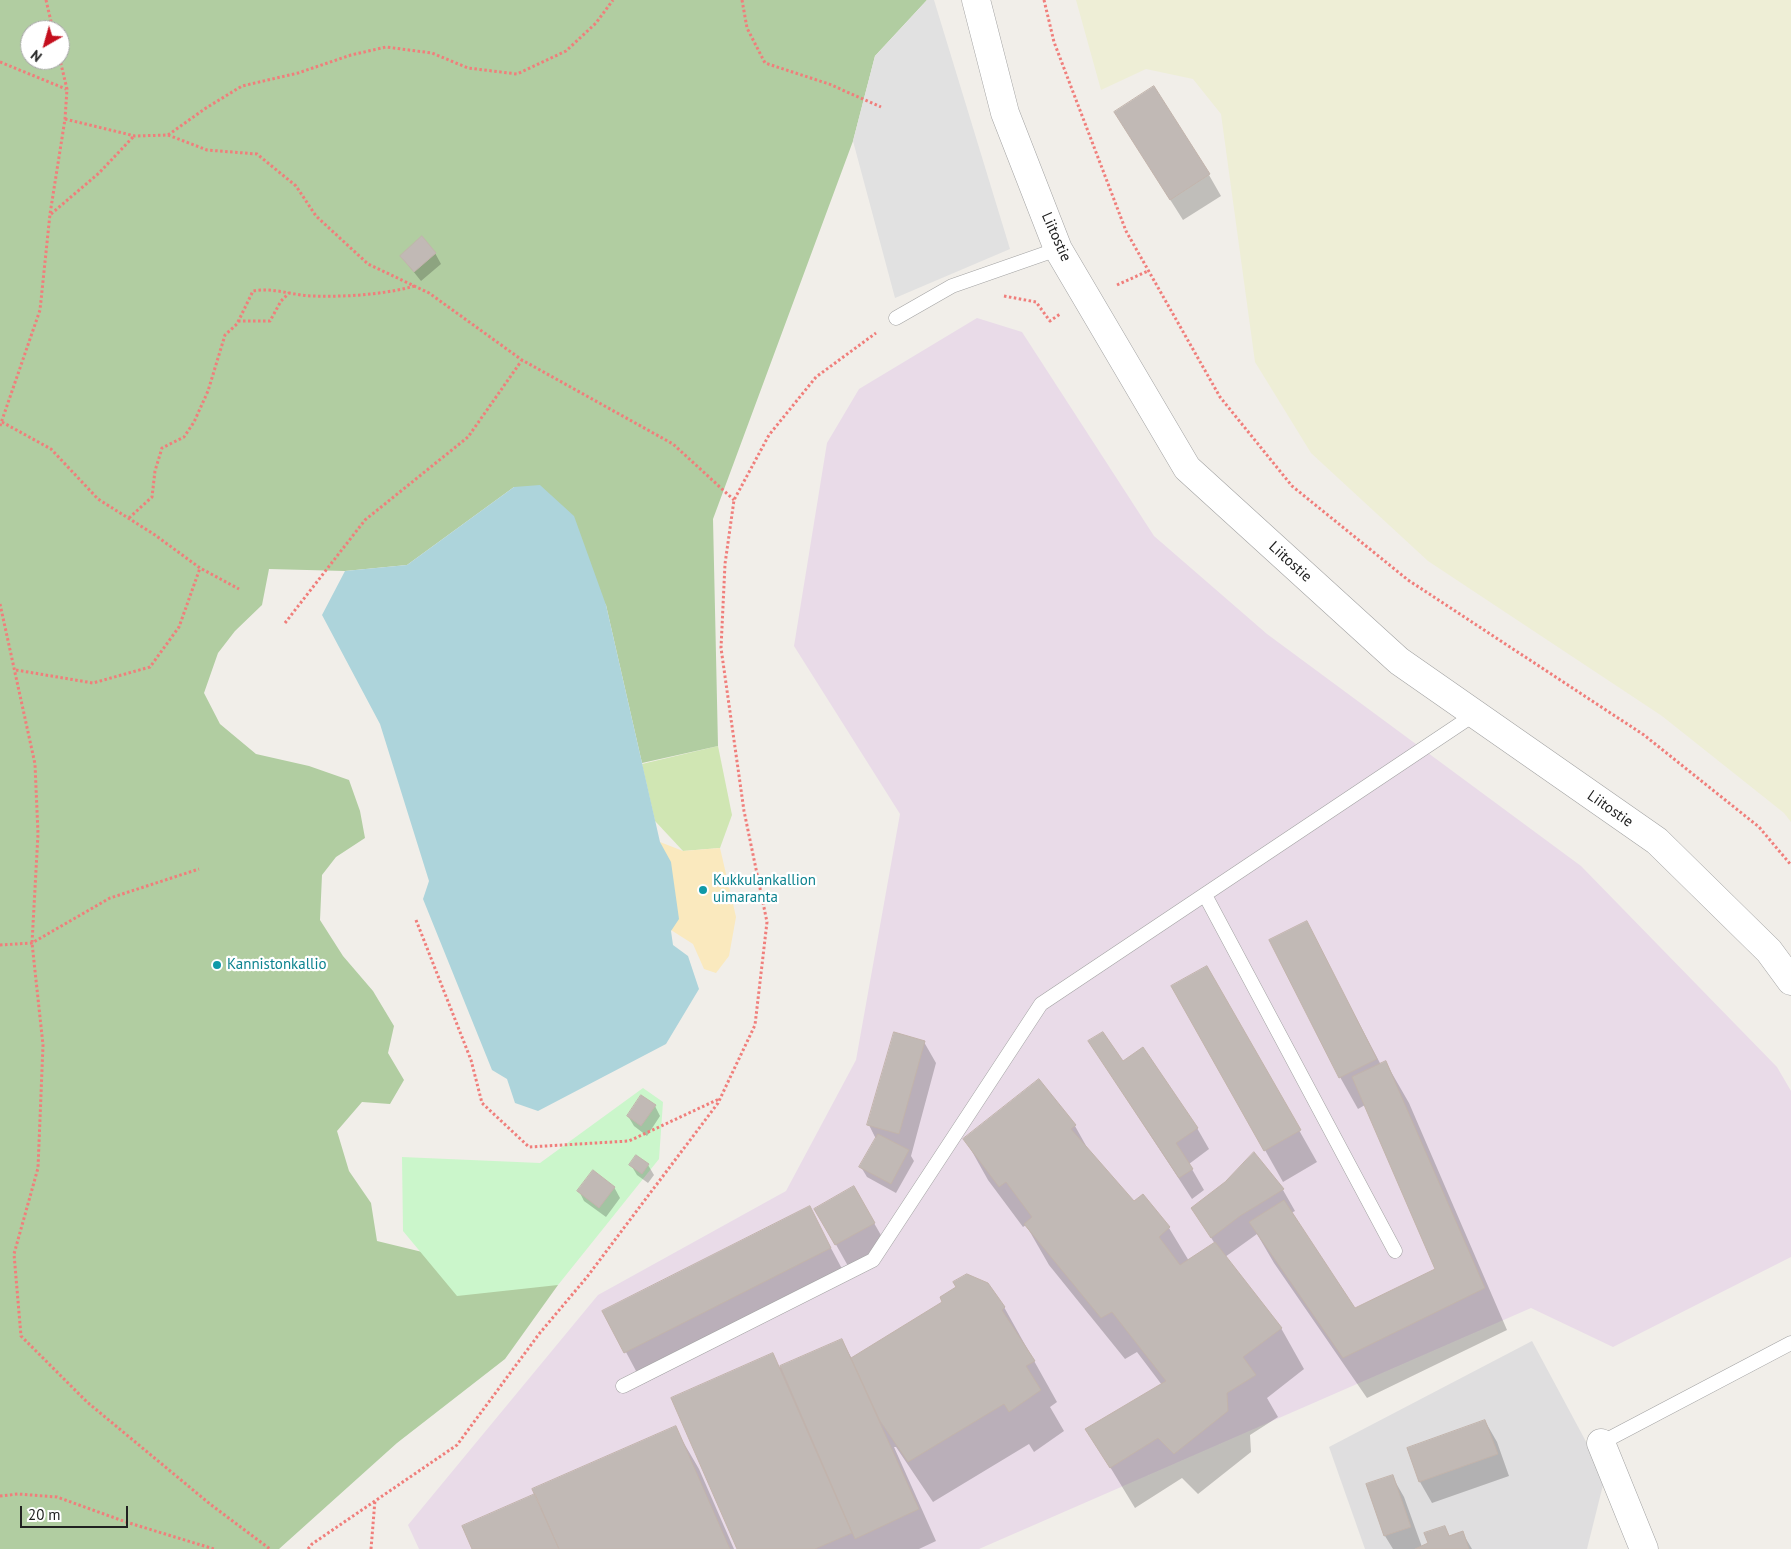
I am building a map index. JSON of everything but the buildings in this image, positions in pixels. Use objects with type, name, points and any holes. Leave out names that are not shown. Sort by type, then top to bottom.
[{"type":"street","name":"Liitostie","points":[[976,0],[1005,113],[1058,249],[1187,468],[1399,661],[1657,841],[1769,951],[1791,981]]},
{"type":"street","points":[[1601,1443],[1644,1549]]},
{"type":"lane","points":[[896,318],[952,286],[1058,249]]},
{"type":"lane","points":[[624,1386],[873,1260],[1041,1004],[1475,714]]},
{"type":"lane","points":[[1205,894],[1395,1251]]},
{"type":"lane","points":[[1601,1443],[1791,1342]]},
{"type":"path","points":[[46,0],[51,20]]},
{"type":"path","points":[[168,135],[206,108],[242,86],[298,73],[351,55],[386,47],[432,53],[468,68],[517,74],[566,51],[596,23],[613,0]]},
{"type":"path","points":[[742,0],[746,28],[765,63],[829,84],[881,107]]},
{"type":"path","points":[[1044,0],[1054,42],[1126,231],[1220,397],[1292,486],[1408,580],[1644,734],[1759,828],[1791,866]]},
{"type":"path","points":[[0,62],[67,89]]},
{"type":"path","points":[[62,70],[67,89],[65,120],[50,214],[40,310],[1,424],[51,449],[98,499],[129,518],[200,568],[239,589]]},
{"type":"path","points":[[65,120],[135,136],[168,135],[207,150],[257,154],[296,186],[316,216],[368,264],[429,293],[522,360],[673,444],[734,500]]},
{"type":"path","points":[[50,214],[99,173],[135,136]]},
{"type":"path","points":[[129,518],[152,497],[155,471],[162,448],[184,437],[194,422],[208,391],[225,335],[238,321],[253,290],[264,288],[310,296],[358,295],[396,291],[415,286]]},
{"type":"path","points":[[238,321],[270,321],[281,301],[290,293]]},
{"type":"path","points":[[308,1549],[312,1544],[375,1500],[457,1445],[539,1334],[593,1270],[720,1099],[755,1025],[768,922],[744,811],[721,648],[725,564],[734,500],[769,435],[816,377],[896,318]]},
{"type":"path","points":[[285,623],[365,520],[468,437],[522,360]]},
{"type":"path","points":[[16,670],[93,682],[150,667],[179,627],[200,568]]},
{"type":"path","points":[[0,604],[16,670],[35,764],[38,834],[32,942],[43,1045],[38,1168],[14,1254],[21,1336],[87,1402],[210,1504],[270,1549]]},
{"type":"path","points":[[0,946],[32,942],[110,898],[199,869]]},
{"type":"path","points":[[416,920],[471,1060],[482,1103],[528,1147],[629,1141],[720,1099]]},
{"type":"path","points":[[0,1496],[18,1494],[57,1497],[126,1522],[214,1549]]},
{"type":"path","points":[[371,1549],[375,1500]]},
{"type":"shaded area","points":[[927,0],[934,0],[1010,249],[895,298],[853,141],[875,56]]},
{"type":"shaded area","points":[[977,318],[1022,332],[1154,536],[1267,634],[1581,866],[1777,1067],[1791,1091],[1791,1257],[1613,1347],[1531,1308],[979,1549],[419,1549],[408,1525],[598,1295],[786,1191],[856,1060],[900,814],[794,646],[827,443],[859,389]]},
{"type":"shaded area","points":[[1532,1341],[1605,1477],[1587,1549],[1365,1549],[1329,1447]]},
{"type":"green space","points":[[0,0],[927,0],[875,56],[853,141],[713,519],[718,746],[642,763],[606,605],[514,487],[407,565],[345,571],[269,569],[262,605],[235,631],[218,653],[204,693],[220,724],[256,754],[309,766],[349,780],[360,811],[365,838],[336,857],[322,875],[320,920],[343,956],[373,991],[394,1026],[388,1053],[404,1080],[390,1104],[362,1102],[337,1131],[349,1171],[371,1203],[377,1241],[558,1285],[505,1359],[397,1443],[279,1549],[0,1549]]},
{"type":"green space","points":[[1076,0],[1791,0],[1791,822],[1784,813],[1662,716],[1428,561],[1311,453],[1255,362],[1221,114],[1193,79],[1146,69],[1101,90]]},
{"type":"green space","points":[[718,746],[732,815],[720,848],[683,851],[655,821],[642,764]]},
{"type":"green space","points":[[643,1088],[663,1102],[659,1159],[558,1285],[457,1296],[403,1231],[402,1157],[540,1163]]},
{"type":"sand","name":"Kukkulankallion uimaranta","points":[[660,842],[683,851],[720,848],[736,917],[729,956],[716,973],[704,969],[693,944],[671,930]]},
{"type":"water","points":[[540,485],[574,516],[606,605],[660,842],[671,862],[679,919],[671,931],[673,945],[688,956],[699,989],[666,1044],[538,1111],[515,1103],[507,1079],[492,1070],[423,899],[429,881],[380,724],[322,615],[345,571],[407,565],[514,487]]},
{"type":"place","name":"Kukkulankallion uimaranta","points":[[703,890]]},
{"type":"place","name":"Kannistonkallio","points":[[217,965]]}]
